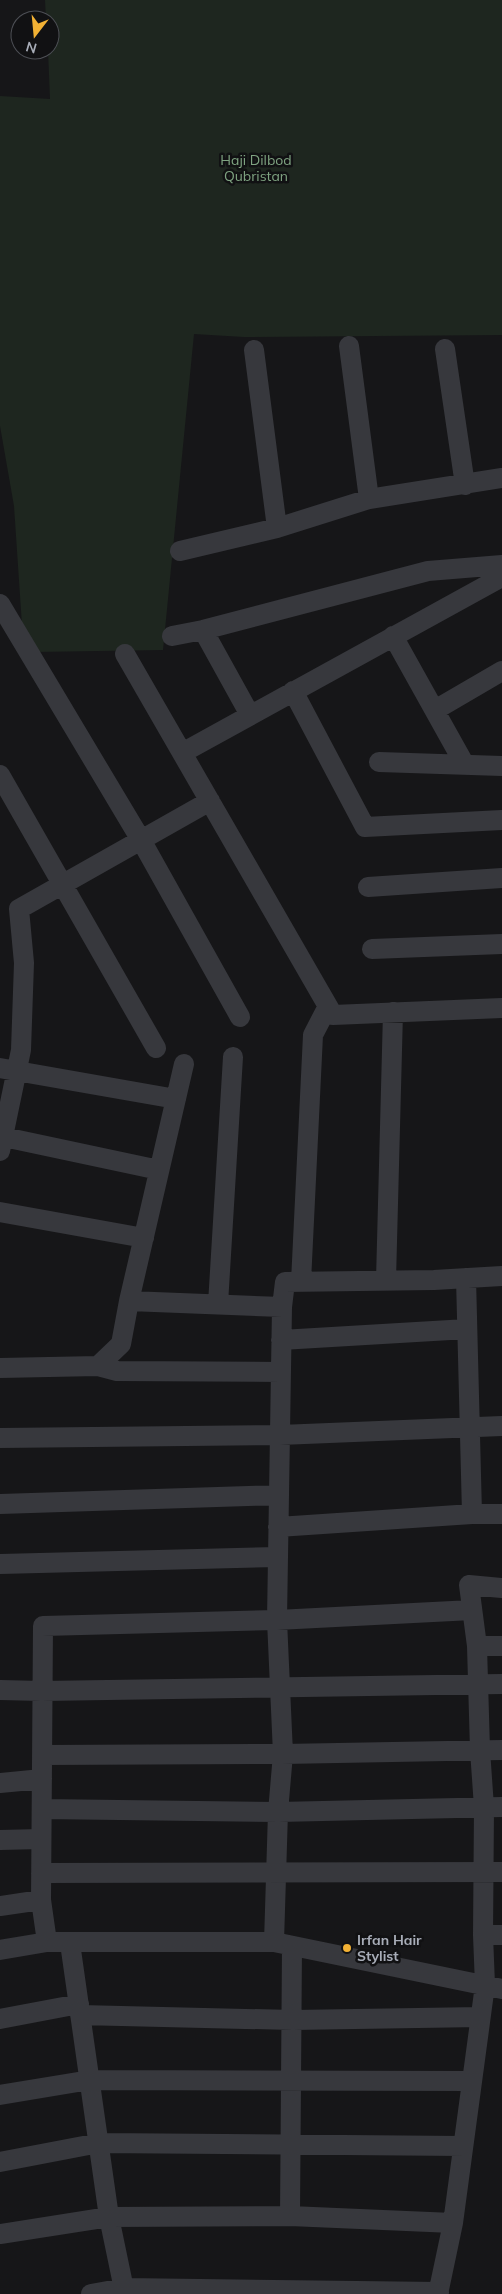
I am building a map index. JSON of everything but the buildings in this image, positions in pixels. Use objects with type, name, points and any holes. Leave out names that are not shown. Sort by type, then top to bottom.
[{"type":"street","points":[[349,346],[369,499]]},
{"type":"street","points":[[445,349],[465,485]]},
{"type":"street","points":[[254,350],[277,528]]},
{"type":"street","points":[[180,550],[277,528],[369,499],[502,478]]},
{"type":"street","points":[[172,636],[204,630],[428,571],[499,573]]},
{"type":"street","points":[[182,753],[394,636],[499,573]]},
{"type":"street","points":[[0,604],[141,840],[240,1017]]},
{"type":"street","points":[[204,630],[250,715]]},
{"type":"street","points":[[394,636],[465,765]]},
{"type":"street","points":[[126,654],[333,1015],[502,1008]]},
{"type":"street","points":[[435,710],[502,671]]},
{"type":"street","points":[[293,692],[365,827],[502,820]]},
{"type":"street","points":[[379,762],[502,766]]},
{"type":"street","points":[[0,775],[156,1048]]},
{"type":"street","points":[[160,1170],[2,1144],[9,1069],[21,1050],[24,963],[19,909],[210,801]]},
{"type":"street","points":[[368,887],[502,878]]},
{"type":"street","points":[[372,949],[502,944]]},
{"type":"street","points":[[301,1282],[313,1035],[328,1006]]},
{"type":"street","points":[[386,1280],[393,1012]]},
{"type":"street","points":[[218,1304],[233,1057]]},
{"type":"street","points":[[98,1366],[121,1344],[129,1301],[184,1064]]},
{"type":"street","points":[[9,1069],[176,1099]]},
{"type":"street","points":[[0,1212],[144,1238]]},
{"type":"street","points":[[290,2216],[293,2020],[276,1874],[278,1812],[283,1754],[279,1688],[278,1527],[281,1340],[285,1282],[502,1276]]},
{"type":"street","points":[[466,1278],[472,1514]]},
{"type":"street","points":[[129,1301],[282,1307]]},
{"type":"street","points":[[281,1340],[468,1329]]},
{"type":"street","points":[[0,1368],[98,1366],[117,1371],[281,1372]]},
{"type":"street","points":[[0,1438],[280,1436],[502,1426]]},
{"type":"street","points":[[0,1504],[279,1495]]},
{"type":"street","points":[[278,1527],[472,1514],[502,1514]]},
{"type":"street","points":[[0,1564],[278,1557]]},
{"type":"street","points":[[91,2294],[125,2291],[438,2293],[453,2223],[480,2017],[493,1987],[493,1807],[480,1750],[477,1646],[469,1585],[502,1588]]},
{"type":"street","points":[[47,1942],[41,1900],[43,1626],[278,1620],[472,1610]]},
{"type":"street","points":[[477,1646],[502,1646]]},
{"type":"street","points":[[0,1690],[42,1692],[502,1684]]},
{"type":"street","points":[[42,1755],[283,1754],[502,1750]]},
{"type":"street","points":[[0,1783],[42,1780]]},
{"type":"street","points":[[42,1808],[278,1812],[493,1807]]},
{"type":"street","points":[[0,1840],[41,1839]]},
{"type":"street","points":[[41,1873],[276,1874],[492,1872]]},
{"type":"street","points":[[0,1906],[41,1900]]},
{"type":"street","points":[[0,1950],[47,1942],[283,1944],[493,1987]]},
{"type":"street","points":[[70,1943],[109,2217],[125,2291]]},
{"type":"street","points":[[0,2019],[79,2010],[293,2020],[480,2017]]},
{"type":"street","points":[[0,2095],[90,2080],[472,2081]]},
{"type":"street","points":[[0,2162],[99,2143],[463,2146]]},
{"type":"street","points":[[0,2234],[109,2217],[290,2216],[453,2223]]},
{"type":"green space","name":"Haji Dilbod Qubristan","points":[[45,0],[502,0],[502,335],[244,337],[194,334],[163,650],[34,652],[23,640],[14,506],[0,426],[0,96],[50,99],[48,60],[60,60],[60,10],[46,10]]},
{"type":"place","name":"Irfan Hair Stylist","points":[[347,1948]]}]
